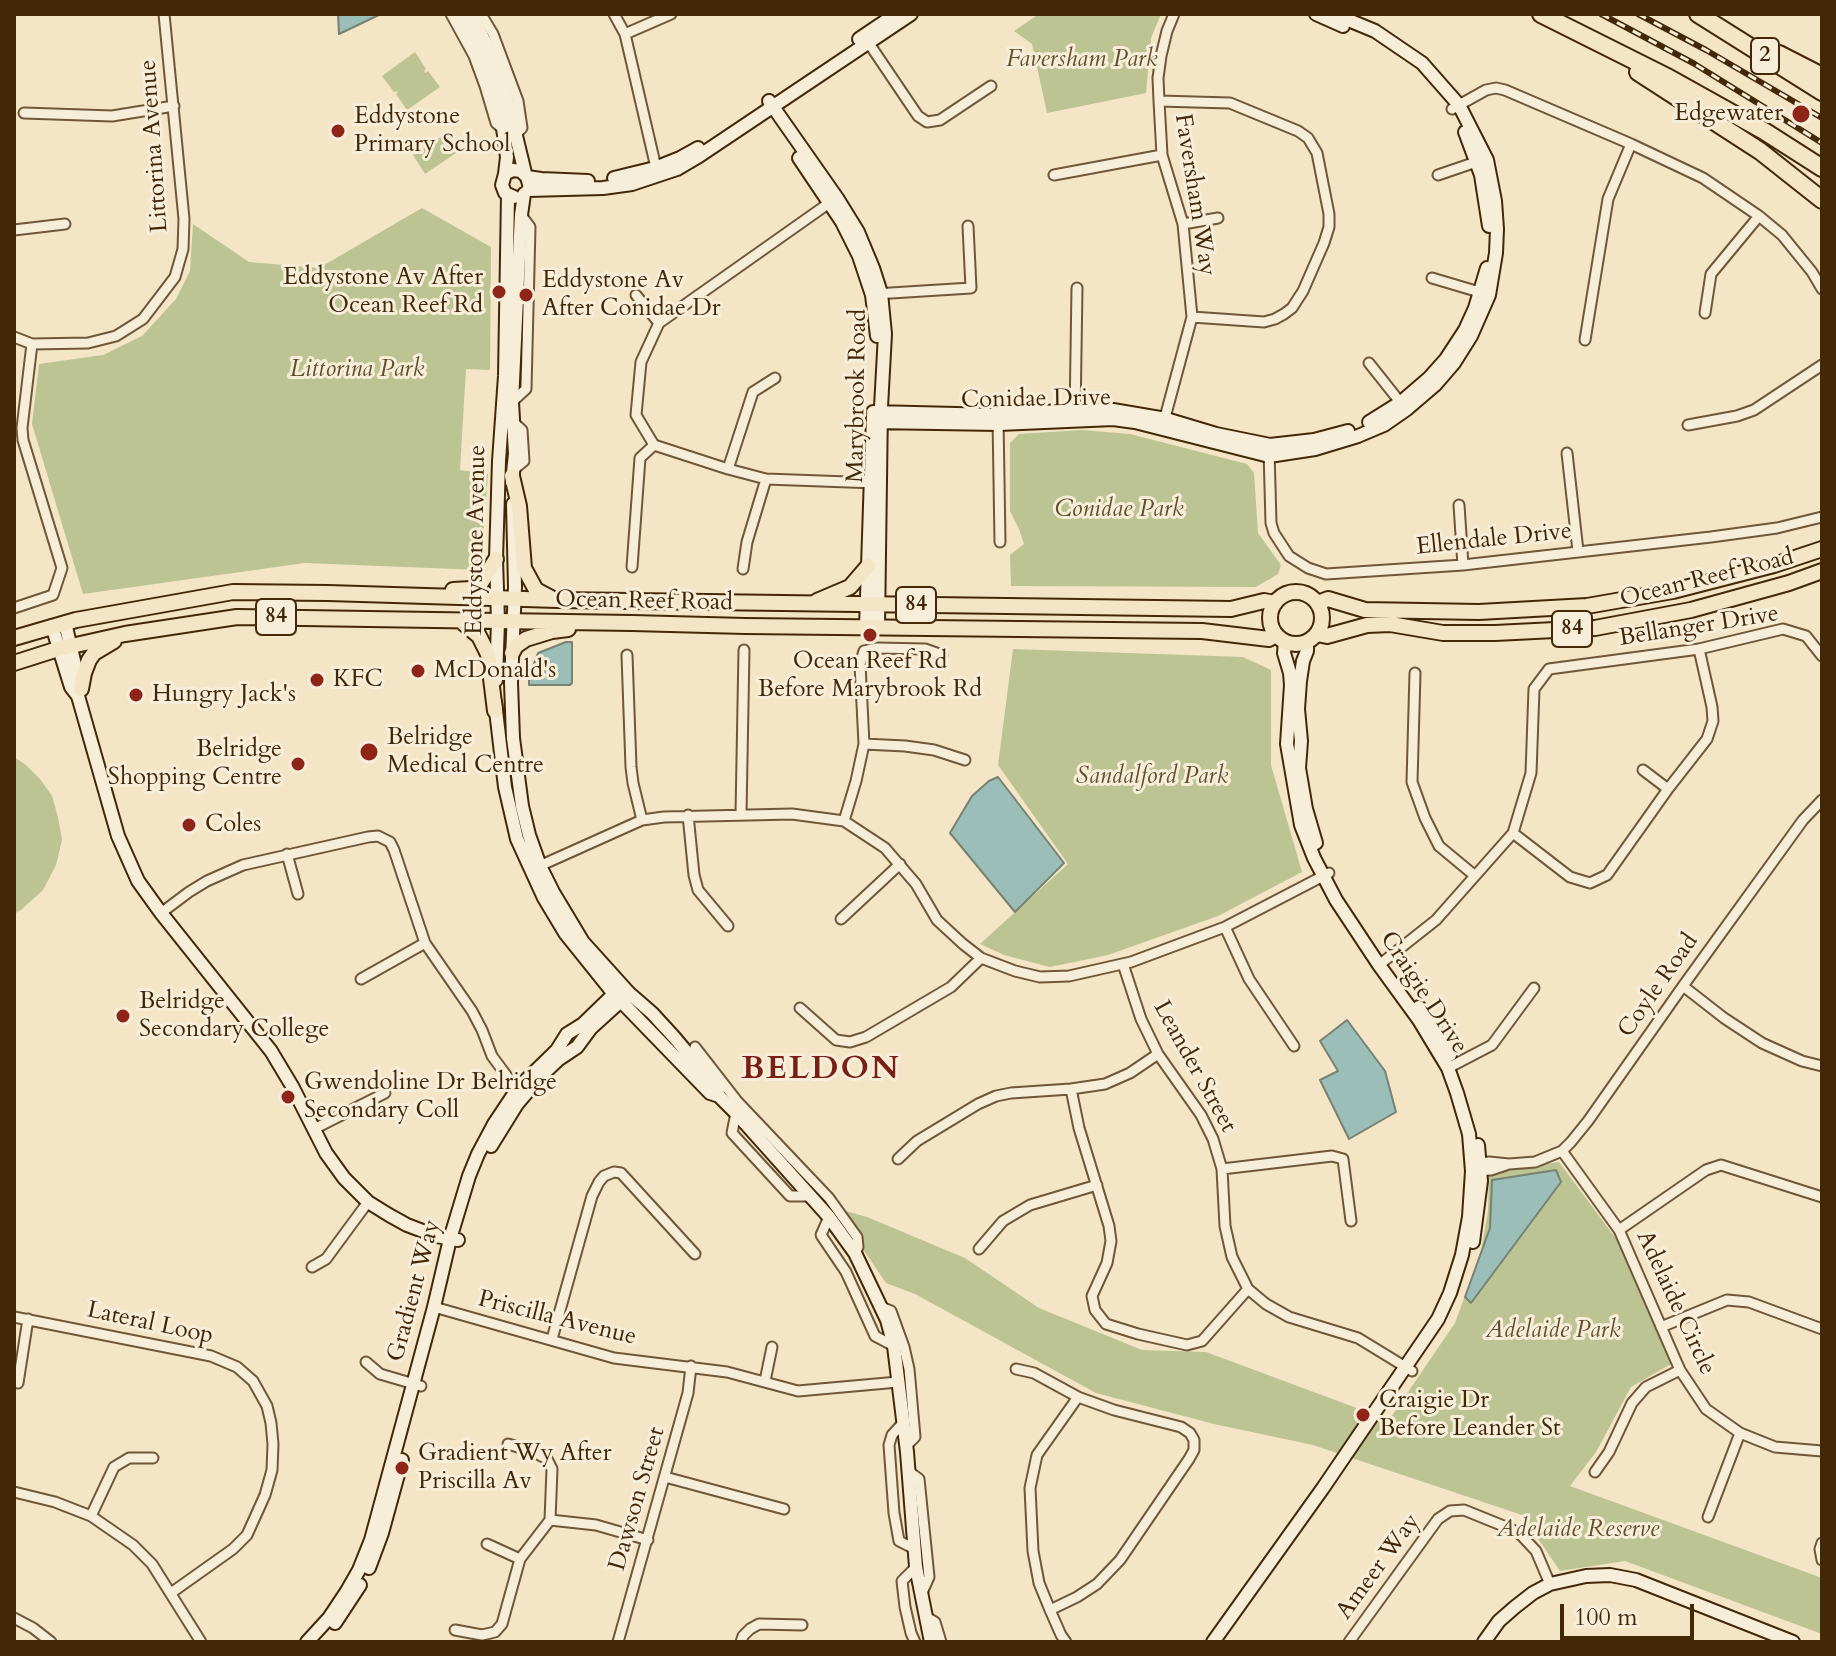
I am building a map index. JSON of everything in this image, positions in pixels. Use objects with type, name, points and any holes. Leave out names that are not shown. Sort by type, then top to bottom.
[{"type":"highway","points":[[1541,14],[1669,78],[1822,168]]},
{"type":"highway","points":[[1703,17],[1822,76]]},
{"type":"highway","name":"2","points":[[1703,17],[1822,92]]},
{"type":"highway","points":[[1573,29],[1760,151],[1822,200]]},
{"type":"main road","name":"Eddystone Avenue","points":[[461,14],[483,56],[526,184],[521,215],[512,402],[515,599],[511,713],[522,806],[535,868]]},
{"type":"main road","name":"Eddystone Avenue","points":[[471,14],[490,52],[508,103],[505,174]]},
{"type":"main road","points":[[866,39],[896,14]]},
{"type":"main road","points":[[526,184],[513,170],[505,174],[502,185],[508,195],[516,197],[526,184],[541,179],[590,181],[657,172],[768,106],[866,39],[911,14]]},
{"type":"main road","name":"Conidae Drive","points":[[1316,14],[1381,42],[1405,58],[1456,107]]},
{"type":"main road","name":"Conidae Drive","points":[[877,417],[998,420],[1075,415],[1164,423],[1269,450],[1315,449],[1384,425],[1404,406],[1435,385],[1471,336],[1496,253],[1495,201],[1482,161],[1456,107],[1422,63],[1375,31],[1334,14]]},
{"type":"main road","name":"Marybrook Road","points":[[768,106],[858,232],[866,250],[885,334],[877,417],[872,627]]},
{"type":"main road","name":"Eddystone Avenue","points":[[508,195],[505,376],[496,559],[498,621],[495,711],[505,787],[517,839],[535,868],[565,933],[622,993],[652,1013],[674,1037],[716,1087],[719,1096],[760,1132],[855,1253],[887,1320],[894,1346],[916,1567],[931,1642]]},
{"type":"main road","points":[[499,461],[512,473],[519,506],[524,568],[536,590],[557,600]]},
{"type":"main road","name":"Marybrook Road","points":[[873,605],[868,566],[875,482]]},
{"type":"main road","name":"Ocean Reef Road","points":[[1318,603],[1328,599],[1365,610],[1479,612],[1587,606],[1673,591],[1822,549]]},
{"type":"main road","points":[[328,593],[377,588],[466,590],[481,583],[496,559]]},
{"type":"main road","points":[[809,604],[850,587],[868,566]]},
{"type":"main road","name":"Ocean Reef Road","points":[[1312,638],[1367,625],[1390,624],[1443,633],[1595,628],[1691,610],[1822,571]]},
{"type":"main road","name":"Ocean Reef Road","points":[[14,638],[58,625],[233,592],[497,599],[1231,609],[1264,601],[1275,603]]},
{"type":"main road","name":"84","points":[[1275,603],[1284,595],[1296,592],[1308,594],[1318,603]]},
{"type":"main road","points":[[1275,603],[1270,619],[1272,628],[1281,638]]},
{"type":"main road","points":[[1312,638],[1321,627],[1318,603]]},
{"type":"main road","name":"Ocean Reef Road","points":[[14,663],[125,634],[237,617],[1202,631],[1281,638]]},
{"type":"main road","points":[[461,621],[479,636],[488,654],[495,711]]},
{"type":"main road","points":[[512,653],[526,639],[552,631],[632,623]]},
{"type":"main road","points":[[58,625],[118,836],[138,881],[271,1051],[334,1165],[353,1188],[368,1202],[407,1225],[454,1239]]},
{"type":"main road","points":[[79,693],[94,653],[125,634]]},
{"type":"main road","name":"84","points":[[1281,638],[1294,644],[1312,638]]},
{"type":"main road","name":"Craigie Drive","points":[[1281,638],[1291,685],[1287,744],[1294,794],[1301,825],[1326,874]]},
{"type":"main road","name":"Craigie Drive","points":[[1222,1642],[1408,1369],[1438,1319],[1462,1255],[1477,1167],[1451,1066],[1336,900],[1312,832],[1299,768],[1301,741],[1298,709],[1303,661],[1312,638]]},
{"type":"main road","points":[[500,739],[508,730],[511,713]]},
{"type":"main road","name":"Gradient Way","points":[[317,1640],[366,1554],[417,1385],[469,1176],[478,1154],[494,1124],[569,1032],[622,993]]},
{"type":"main road","name":"Craigie Drive","points":[[1213,1642],[1408,1369]]},
{"type":"main road","points":[[1484,1642],[1499,1621],[1533,1593],[1550,1584],[1586,1576],[1610,1575],[1636,1580],[1772,1638],[1793,1642]]},
{"type":"street","name":"Littorina Avenue","points":[[14,337],[32,344],[88,343],[116,336],[143,319],[175,277],[183,249],[184,219],[164,14]]},
{"type":"street","name":"Eddystone Avenue","points":[[451,14],[474,56],[496,123],[509,132],[522,128],[518,101],[493,34],[481,14]]},
{"type":"street","points":[[614,14],[625,34],[657,172]]},
{"type":"street","points":[[625,34],[671,14]]},
{"type":"street","name":"Faversham Way","points":[[1164,423],[1192,317],[1183,224],[1162,155],[1158,78],[1167,31],[1174,14]]},
{"type":"street","points":[[866,39],[918,116],[927,122],[940,120],[991,86]]},
{"type":"street","points":[[1456,107],[1486,90],[1496,88],[1631,144],[1703,178],[1759,216],[1790,245],[1822,289]]},
{"type":"street","points":[[1159,101],[1230,103],[1298,131],[1308,138],[1317,153],[1329,214],[1324,243],[1292,308],[1264,322],[1192,317]]},
{"type":"street","points":[[24,113],[112,116],[174,106]]},
{"type":"street","points":[[1585,340],[1608,199],[1631,144]]},
{"type":"street","points":[[1054,175],[1162,155]]},
{"type":"street","points":[[1438,175],[1482,161]]},
{"type":"street","points":[[833,200],[659,323],[641,362],[636,415],[654,445],[728,469],[766,479],[875,482]]},
{"type":"street","points":[[1705,313],[1711,274],[1759,216]]},
{"type":"street","points":[[1183,224],[1218,218]]},
{"type":"street","points":[[14,230],[65,224]]},
{"type":"street","points":[[876,294],[971,288],[968,226]]},
{"type":"street","points":[[1432,278],[1485,293]]},
{"type":"street","points":[[1075,415],[1077,288]]},
{"type":"street","points":[[636,295],[659,323]]},
{"type":"street","points":[[14,608],[53,595],[62,568],[23,440],[32,344]]},
{"type":"street","points":[[1369,363],[1404,406]]},
{"type":"street","points":[[1688,425],[1754,410],[1822,365]]},
{"type":"street","points":[[728,469],[753,392],[775,378]]},
{"type":"street","points":[[998,420],[1000,542]]},
{"type":"street","points":[[632,567],[640,458],[654,445]]},
{"type":"street","name":"Ellendale Drive","points":[[1269,450],[1274,533],[1289,556],[1308,568],[1326,574],[1463,565],[1777,528],[1822,517]]},
{"type":"street","points":[[1567,453],[1578,551]]},
{"type":"street","points":[[743,569],[747,542],[766,479]]},
{"type":"street","points":[[1459,505],[1463,565]]},
{"type":"street","name":"Bellanger Drive","points":[[1382,963],[1436,920],[1513,833],[1531,773],[1534,689],[1549,669],[1699,649],[1783,629],[1806,636],[1822,656]]},
{"type":"street","points":[[844,821],[864,744],[860,664],[864,651],[877,648],[925,649],[942,655]]},
{"type":"street","points":[[1513,833],[1570,877],[1590,883],[1607,875],[1707,739],[1713,721],[1712,707],[1699,649]]},
{"type":"street","points":[[741,814],[744,650]]},
{"type":"street","points":[[627,655],[631,767],[642,820]]},
{"type":"street","points":[[1415,673],[1412,782],[1439,846],[1474,875]]},
{"type":"street","points":[[864,744],[934,750],[965,760]]},
{"type":"street","points":[[1643,770],[1668,789]]},
{"type":"street","name":"Coyle Road","points":[[1562,1151],[1588,1121],[1803,820],[1822,800]]},
{"type":"street","points":[[535,868],[642,820],[688,815],[792,814],[844,821],[885,848],[916,884],[937,920],[963,944],[981,958],[1040,977],[1069,976],[1123,964],[1225,927],[1326,874]]},
{"type":"street","points":[[688,815],[698,890],[728,926]]},
{"type":"street","points":[[161,913],[189,892],[243,865],[378,836],[390,842],[425,943],[472,1011],[492,1056],[521,1091]]},
{"type":"street","points":[[287,854],[298,894]]},
{"type":"street","points":[[841,919],[900,864]]},
{"type":"street","points":[[1225,927],[1249,979],[1294,1046]]},
{"type":"street","points":[[361,979],[425,943]]},
{"type":"street","points":[[800,1008],[836,1040],[850,1042],[866,1037],[951,987],[981,958]]},
{"type":"street","name":"Leander Street","points":[[1123,964],[1141,1019],[1158,1054],[1201,1115],[1213,1139],[1222,1169],[1225,1226],[1232,1257],[1248,1289],[1289,1317],[1358,1338],[1408,1369]]},
{"type":"street","points":[[1683,986],[1762,1043],[1802,1061],[1822,1066]]},
{"type":"street","points":[[1451,1066],[1492,1045],[1534,988]]},
{"type":"street","name":"Eddystone Avenue","points":[[695,1047],[760,1132],[829,1198],[857,1237],[855,1253]]},
{"type":"street","points":[[898,1159],[917,1141],[996,1096],[1105,1084],[1130,1073],[1158,1054]]},
{"type":"street","points":[[1071,1089],[1079,1128],[1109,1226],[1111,1241],[1107,1263],[1092,1296],[1095,1310],[1106,1324],[1187,1345],[1202,1341],[1248,1289]]},
{"type":"street","points":[[314,1129],[385,1093]]},
{"type":"street","name":"Eddystone Avenue","points":[[736,1113],[732,1133],[790,1196],[811,1196]]},
{"type":"street","points":[[1477,1167],[1535,1162],[1562,1151]]},
{"type":"street","name":"Adelaide Circle","points":[[1562,1151],[1619,1230],[1680,1370],[1706,1409],[1740,1433],[1775,1447],[1822,1452]]},
{"type":"street","points":[[1222,1169],[1332,1156],[1343,1159],[1351,1221]]},
{"type":"street","points":[[1619,1230],[1706,1170],[1721,1165],[1822,1197]]},
{"type":"street","points":[[552,1339],[592,1196],[604,1176],[621,1173],[695,1254]]},
{"type":"street","points":[[979,1249],[1003,1221],[1030,1205],[1097,1185]]},
{"type":"street","points":[[312,1267],[326,1259],[368,1202]]},
{"type":"street","points":[[829,1217],[821,1235],[846,1272],[875,1336],[894,1346]]},
{"type":"street","points":[[1661,1327],[1727,1300],[1749,1302],[1822,1329]]},
{"type":"street","name":"Eddystone Avenue","points":[[880,1306],[891,1311],[909,1369],[915,1437],[906,1446]]},
{"type":"street","name":"Priscilla Avenue","points":[[437,1308],[614,1358],[691,1366],[798,1391],[898,1382]]},
{"type":"street","name":"Lateral Loop","points":[[14,1317],[211,1356],[237,1367],[253,1381],[267,1406],[271,1423],[272,1470],[265,1495],[247,1535],[233,1549],[171,1593]]},
{"type":"street","points":[[18,1383],[28,1319]]},
{"type":"street","points":[[765,1381],[772,1347]]},
{"type":"street","points":[[366,1362],[380,1374],[417,1385]]},
{"type":"street","name":"Dawson Street","points":[[618,1642],[688,1393],[691,1366]]},
{"type":"street","points":[[1016,1369],[1034,1373],[1078,1397],[1114,1410],[1181,1427],[1194,1440],[1194,1450],[1189,1459],[1120,1560],[1097,1584],[1050,1610]]},
{"type":"street","points":[[1595,1472],[1609,1452],[1632,1403],[1646,1387],[1680,1370]]},
{"type":"street","points":[[1066,1642],[1039,1583],[1033,1551],[1030,1488],[1037,1455],[1078,1397]]},
{"type":"street","name":"Eddystone Avenue","points":[[903,1423],[892,1435],[889,1445],[894,1513],[899,1541],[915,1549]]},
{"type":"street","points":[[1708,1517],[1740,1433]]},
{"type":"street","points":[[455,1630],[482,1635],[495,1632],[502,1624],[520,1559],[550,1520],[552,1469],[547,1459],[508,1444]]},
{"type":"street","points":[[91,1516],[114,1467],[129,1458],[153,1458]]},
{"type":"street","name":"Eddystone Avenue","points":[[908,1471],[919,1479],[929,1577],[921,1595]]},
{"type":"street","points":[[665,1477],[784,1509]]},
{"type":"street","points":[[14,1492],[55,1502],[91,1516],[133,1545],[152,1564],[201,1642]]},
{"type":"street","name":"Ameer Way","points":[[1349,1642],[1438,1519],[1450,1511],[1464,1510],[1521,1535],[1536,1551],[1550,1584]]},
{"type":"street","points":[[550,1520],[596,1525],[648,1540]]},
{"type":"street","points":[[1822,1543],[1822,1560]]},
{"type":"street","points":[[487,1544],[520,1559]]},
{"type":"street","name":"Eddystone Avenue","points":[[915,1642],[905,1607],[902,1581],[916,1567]]},
{"type":"street","name":"Eddystone Avenue","points":[[925,1616],[935,1622],[941,1642]]},
{"type":"street","points":[[14,1618],[51,1642]]},
{"type":"street","points":[[741,1642],[743,1636],[759,1624],[802,1625]]},
{"type":"green space","name":"Faversham Park","points":[[1035,14],[1161,14],[1151,38],[1146,93],[1047,113],[1032,44],[1014,31]]},
{"type":"green space","points":[[415,52],[426,69],[425,73],[428,71],[440,87],[407,110],[396,94],[398,92],[394,92],[382,76]]},
{"type":"green space","points":[[450,131],[462,149],[425,174],[413,155]]},
{"type":"green space","name":"Littorina Park","points":[[422,208],[491,247],[490,370],[466,369],[460,470],[488,474],[480,570],[305,563],[83,594],[32,424],[39,364],[103,355],[142,336],[176,299],[190,271],[193,224],[249,262],[319,268]]},
{"type":"green space","name":"Conidae Park","points":[[1082,430],[1130,434],[1247,464],[1254,473],[1258,533],[1281,565],[1278,574],[1256,587],[1011,586],[1010,555],[1024,544],[1010,511],[1010,443],[1019,434]]},
{"type":"green space","name":"Sandalford Park","points":[[1013,649],[1243,657],[1271,670],[1271,765],[1302,872],[1218,916],[1108,955],[1050,967],[1004,955],[980,944],[1068,864],[998,765]]},
{"type":"green space","points":[[14,757],[40,779],[52,796],[62,840],[56,865],[43,890],[14,914]]},
{"type":"green space","points":[[1559,1162],[1617,1240],[1671,1364],[1631,1387],[1596,1452],[1570,1486],[1822,1578],[1822,1634],[1625,1561],[1560,1571],[1522,1515],[1313,1445],[1214,1424],[1096,1393],[915,1294],[886,1283],[835,1208],[867,1217],[965,1258],[1039,1308],[1142,1350],[1206,1352],[1389,1420],[1455,1323],[1481,1252],[1488,1211],[1489,1172]]},
{"type":"water","points":[[338,14],[381,14],[339,34]]},
{"type":"water","points":[[572,642],[572,683],[529,685],[538,653]]},
{"type":"water","points":[[998,777],[1064,863],[1015,912],[950,833],[972,796]]},
{"type":"water","points":[[1347,1020],[1385,1071],[1396,1112],[1349,1139],[1320,1080],[1338,1071],[1320,1041]]},
{"type":"water","points":[[1556,1170],[1561,1182],[1471,1303],[1465,1297],[1490,1228],[1492,1180]]},
{"type":"railway","points":[[1601,14],[1693,63],[1822,143]]},
{"type":"railway","points":[[1638,14],[1822,118]]},
{"type":"place","name":"Edgewater","points":[[1801,114]]},
{"type":"place","name":"Eddystone Primary School","points":[[338,131]]},
{"type":"place","name":"Eddystone Av After Ocean Reef Rd","points":[[499,292]]},
{"type":"place","name":"Eddystone Av After Conidae Dr","points":[[526,295]]},
{"type":"place","name":"Ocean Reef Rd Before Marybrook Rd","points":[[870,635]]},
{"type":"place","name":"McDonald's","points":[[418,671]]},
{"type":"place","name":"KFC","points":[[317,680]]},
{"type":"place","name":"Hungry Jack's","points":[[136,695]]},
{"type":"place","name":"Belridge Medical Centre","points":[[369,752]]},
{"type":"place","name":"Belridge Shopping Centre","points":[[298,764]]},
{"type":"place","name":"Coles","points":[[189,825]]},
{"type":"place","name":"Belridge Secondary College","points":[[123,1016]]},
{"type":"place","name":"Gwendoline Dr Belridge Secondary Coll","points":[[288,1097]]},
{"type":"place","name":"Craigie Dr Before Leander St","points":[[1363,1415]]},
{"type":"place","name":"Gradient Wy After Priscilla Av","points":[[402,1468]]},
{"type":"district","name":"BELDON","points":[[821,1071]]},
{"type":"park label","name":"Adelaide Park","points":[[1553,1331]]},
{"type":"park label","name":"Adelaide Reserve","points":[[1578,1530]]}]
